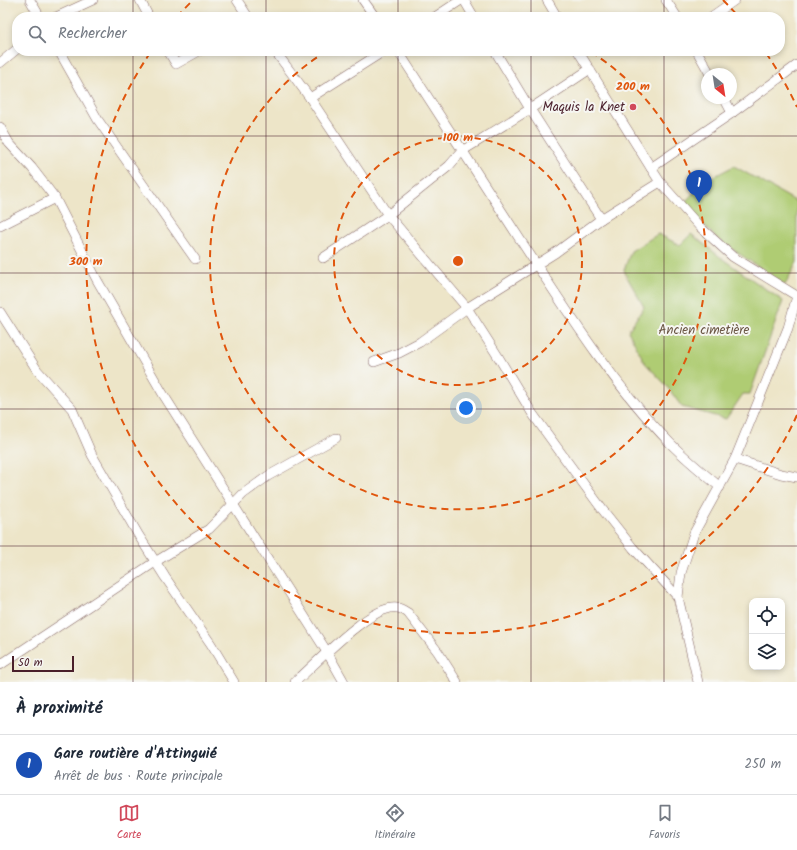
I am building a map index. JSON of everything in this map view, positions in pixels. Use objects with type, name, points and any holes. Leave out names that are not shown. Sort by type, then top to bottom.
[{"type":"street","points":[[30,0],[37,12]]},
{"type":"street","points":[[67,12],[93,0]]},
{"type":"street","points":[[140,0],[146,12]]},
{"type":"street","points":[[237,0],[245,12]]},
{"type":"street","points":[[363,0],[371,12]]},
{"type":"street","points":[[443,12],[461,0]]},
{"type":"street","points":[[464,0],[471,12]]},
{"type":"street","points":[[547,0],[555,12]]},
{"type":"street","points":[[666,0],[673,12]]},
{"type":"street","points":[[718,12],[735,0]]},
{"type":"street","points":[[0,63],[12,53]]},
{"type":"street","points":[[62,56],[98,120],[195,259]]},
{"type":"street","points":[[171,56],[176,64],[190,56]]},
{"type":"street","points":[[279,56],[310,98],[388,215],[467,308],[532,413],[602,509],[634,548],[678,597]]},
{"type":"street","points":[[310,98],[376,56]]},
{"type":"street","points":[[401,56],[536,264],[588,340],[639,407],[670,443],[720,487]]},
{"type":"street","points":[[498,56],[530,109],[601,219]]},
{"type":"street","points":[[581,56],[660,182],[700,227],[732,257],[797,296],[788,328],[735,459],[694,533],[681,573],[678,597],[698,682]]},
{"type":"street","points":[[700,56],[707,68]]},
{"type":"street","points":[[651,168],[797,65]]},
{"type":"street","points":[[323,258],[388,215],[449,166],[462,151],[530,109],[590,69]]},
{"type":"street","points":[[727,104],[732,112]]},
{"type":"street","points":[[0,127],[9,143],[32,168],[55,198],[97,280],[163,394],[327,652],[344,682]]},
{"type":"street","points":[[374,362],[399,353],[420,342],[467,308],[574,240],[601,219],[660,182]]},
{"type":"street","points":[[0,226],[55,198]]},
{"type":"street","points":[[0,312],[37,370],[72,409],[92,455],[138,536],[211,644],[234,682]]},
{"type":"street","points":[[0,665],[155,562],[210,529],[243,494],[268,476],[336,438]]},
{"type":"street","points":[[735,459],[781,474],[797,477]]},
{"type":"street","points":[[295,682],[351,631],[369,618],[385,610],[396,607],[408,613],[438,652],[457,682]]},
{"type":"green space","points":[[734,166],[797,202],[797,262],[785,285],[716,238],[684,203],[705,181]]},
{"type":"green space","name":"Ancien cimetière","points":[[658,234],[680,245],[691,234],[724,260],[783,301],[750,394],[743,394],[726,419],[682,407],[665,384],[645,363],[628,331],[644,307],[624,270],[631,251]]},
{"type":"place","name":"Maquis la Knet","points":[[633,107]]},
{"type":"place","name":"Gare routière d'Attinguié","points":[[699,203]]}]
